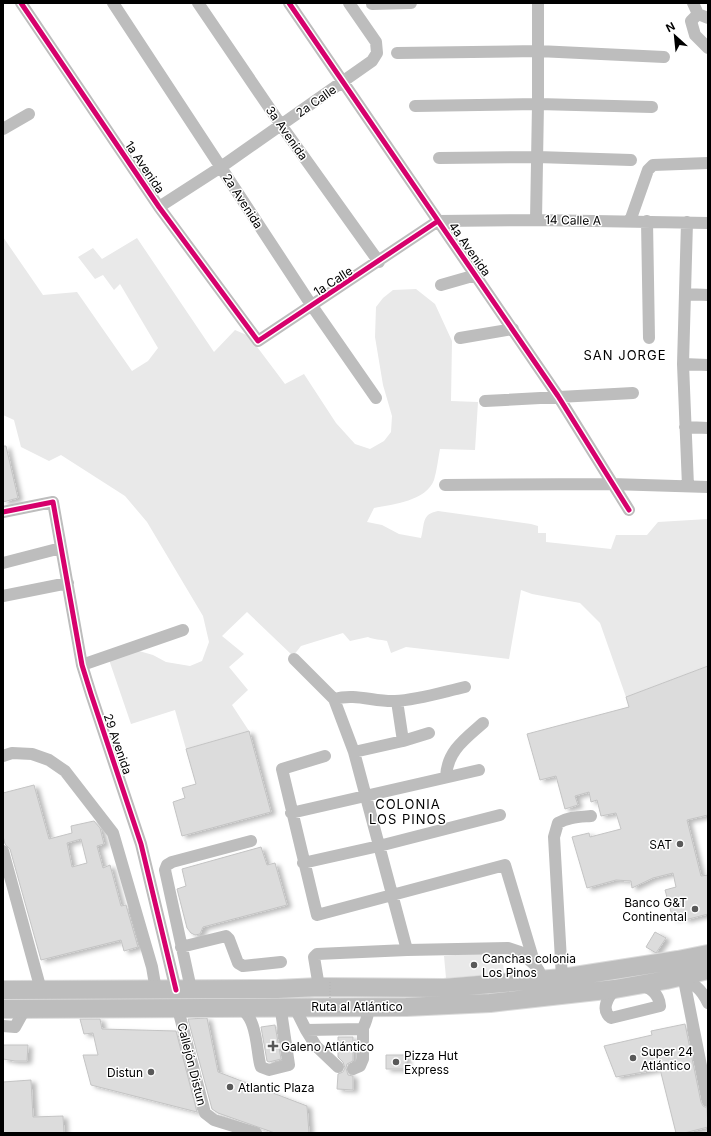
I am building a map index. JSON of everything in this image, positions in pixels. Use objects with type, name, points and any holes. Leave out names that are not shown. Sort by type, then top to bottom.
[{"type":"highway","name":"Ruta al Atlántico","points":[[3,988],[34,990],[156,990],[324,985],[444,988],[562,978],[701,955]]},
{"type":"highway","name":"Ruta al Atlántico","points":[[3,1009],[25,1009],[51,1012],[290,1006],[370,1007],[490,1004],[638,986],[678,979],[708,970]]},
{"type":"highway","points":[[678,979],[708,980]]},
{"type":"highway","points":[[25,1009],[34,990]]},
{"type":"street","name":"1a Avenida","points":[[21,3],[160,207],[257,340]]},
{"type":"street","name":"2a Avenida","points":[[113,3],[312,306],[376,398]]},
{"type":"street","name":"3a Avenida","points":[[198,3],[281,125],[379,262]]},
{"type":"street","name":"4a Avenida","points":[[289,3],[558,396],[611,484],[629,510]]},
{"type":"street","name":"2a Calle","points":[[160,207],[221,167],[372,61],[377,53],[376,42],[349,3]]},
{"type":"street","points":[[372,4],[411,3]]},
{"type":"street","points":[[536,220],[538,3]]},
{"type":"street","points":[[693,3],[703,16],[691,21],[696,35],[708,48]]},
{"type":"street","points":[[397,53],[538,51],[664,58]]},
{"type":"street","points":[[415,106],[538,104],[652,107]]},
{"type":"street","points":[[3,129],[29,114]]},
{"type":"street","points":[[440,158],[537,157],[631,160]]},
{"type":"street","points":[[630,221],[648,170],[653,165],[708,163]]},
{"type":"street","name":"14 Calle A","points":[[438,221],[536,220],[708,222]]},
{"type":"street","name":"1a Calle","points":[[257,340],[260,341],[438,221]]},
{"type":"street","points":[[647,221],[649,338]]},
{"type":"street","points":[[686,222],[683,364],[688,486]]},
{"type":"street","points":[[441,286],[476,275]]},
{"type":"street","points":[[684,294],[708,294]]},
{"type":"street","points":[[460,338],[513,329]]},
{"type":"street","points":[[683,364],[708,365]]},
{"type":"street","points":[[485,401],[633,393]]},
{"type":"street","points":[[685,427],[708,428]]},
{"type":"street","points":[[445,485],[611,484],[708,488]]},
{"type":"street","name":"29 Avenida","points":[[3,512],[54,502],[82,665],[90,694],[141,844],[183,989]]},
{"type":"street","points":[[3,563],[61,548]]},
{"type":"street","points":[[3,596],[68,583]]},
{"type":"street","points":[[82,665],[183,630]]},
{"type":"street","points":[[294,659],[334,699],[354,752],[407,950]]},
{"type":"street","points":[[334,699],[344,696],[358,696],[383,701],[397,701],[465,688]]},
{"type":"street","points":[[397,701],[403,742]]},
{"type":"street","points":[[446,777],[446,765],[456,747],[483,723]]},
{"type":"street","points":[[354,752],[403,742],[429,733]]},
{"type":"street","points":[[3,756],[12,753],[32,754],[49,760],[65,771],[113,833],[152,967],[156,990]]},
{"type":"street","points":[[324,985],[315,955],[407,950],[515,949],[537,968],[505,865],[318,915],[291,813],[282,769],[325,756]]},
{"type":"street","points":[[291,813],[479,770]]},
{"type":"street","points":[[304,863],[379,846],[500,815]]},
{"type":"street","points":[[562,978],[554,837],[558,823],[563,820],[575,817],[591,816]]},
{"type":"street","points":[[183,989],[181,947],[165,870],[167,865],[251,841]]},
{"type":"street","points":[[3,851],[34,990]]},
{"type":"street","points":[[181,947],[226,936],[229,939],[238,963],[243,966],[281,962]]},
{"type":"street","points":[[701,955],[708,943]]},
{"type":"street","points":[[678,979],[698,987],[708,1004]]},
{"type":"street","points":[[678,979],[708,1101]]},
{"type":"street","points":[[615,989],[609,996],[606,1007],[607,1013],[611,1018],[660,1006],[658,997],[651,988],[638,986]]},
{"type":"street","points":[[238,1007],[248,1014],[252,1023],[261,1067],[269,1070],[290,1066],[281,1011],[290,1006],[316,1046],[338,1067]]},
{"type":"street","points":[[353,1069],[360,1066],[364,1059],[363,1028],[370,1007]]},
{"type":"street","points":[[3,1026],[14,1027],[25,1009]]},
{"type":"street","name":"Callejón Distun","points":[[178,1009],[205,1113],[214,1120],[256,1133]]},
{"type":"street","points":[[306,1030],[363,1028]]},
{"type":"path","points":[[324,985],[330,1012]]},
{"type":"shaded area","points":[[3,237],[43,295],[77,292],[132,371],[148,361],[158,348],[120,284],[114,290],[103,275],[95,279],[78,257],[93,248],[102,259],[137,238],[214,352],[235,330],[249,336],[285,384],[304,374],[336,423],[355,444],[370,449],[384,441],[391,432],[392,416],[383,385],[375,337],[376,307],[383,298],[393,290],[416,289],[435,304],[452,341],[451,401],[478,402],[475,450],[440,449],[434,480],[424,493],[400,503],[374,508],[367,522],[382,525],[399,534],[421,538],[426,517],[433,512],[438,511],[531,524],[538,526],[538,533],[546,533],[546,542],[611,549],[616,535],[647,535],[658,522],[708,519],[708,666],[626,697],[600,623],[580,603],[532,594],[521,590],[509,659],[406,647],[391,653],[387,641],[368,637],[350,641],[343,633],[301,646],[293,656],[247,612],[222,636],[244,654],[229,667],[248,690],[232,705],[249,731],[186,749],[175,710],[131,724],[106,651],[139,651],[153,655],[166,662],[190,666],[202,661],[209,642],[203,616],[147,522],[125,496],[61,455],[49,461],[21,447],[14,420],[3,415]]},
{"type":"shaded area","name":"Canchas colonia Los Pinos","points":[[502,951],[504,973],[446,978],[444,956]]},
{"type":"building","points":[[3,446],[6,446],[18,498],[3,502]]},
{"type":"building","points":[[708,666],[708,815],[687,820],[701,876],[708,875],[708,914],[685,920],[684,916],[673,919],[665,890],[676,887],[673,873],[653,878],[632,888],[631,881],[616,880],[587,888],[572,837],[589,833],[590,837],[621,829],[616,813],[601,816],[597,800],[591,802],[589,792],[575,796],[578,805],[565,809],[556,776],[540,780],[527,734],[629,707],[626,697]]},
{"type":"building","points":[[249,731],[271,812],[182,836],[173,802],[185,798],[182,788],[196,784],[186,749]]},
{"type":"building","points":[[34,785],[49,839],[72,833],[71,826],[94,821],[100,828],[104,844],[97,846],[103,868],[110,865],[121,906],[126,905],[138,947],[124,951],[121,940],[41,960],[10,849],[5,844],[3,836],[3,793]],"holes":[[[81,839],[87,863],[72,867],[67,843]]]},
{"type":"building","points":[[261,847],[267,865],[275,863],[287,905],[203,927],[200,934],[195,935],[191,933],[187,928],[177,889],[186,886],[182,869]]},
{"type":"building","points":[[655,932],[666,938],[656,953],[646,947]]},
{"type":"building","name":"Atlantic Plaza","points":[[207,1018],[218,1072],[307,1106],[309,1133],[275,1133],[218,1113],[212,1109],[188,1019]]},
{"type":"building","name":"Distun","points":[[80,1019],[100,1019],[102,1029],[176,1031],[197,1112],[91,1085],[83,1055],[98,1055],[93,1033],[84,1034]]},
{"type":"building","points":[[685,1024],[701,1102],[703,1106],[707,1108],[708,1127],[684,1133],[676,1133],[660,1069],[616,1077],[604,1046],[652,1035],[651,1031]]},
{"type":"building","points":[[275,1025],[281,1059],[269,1062],[267,1061],[261,1027]]},
{"type":"building","points":[[338,1037],[353,1037],[353,1061],[347,1064],[346,1068],[348,1075],[353,1076],[353,1090],[337,1089],[338,1074],[343,1072],[345,1068],[343,1062],[338,1057]]},
{"type":"building","points":[[3,1045],[28,1045],[27,1061],[3,1059]]},
{"type":"building","name":"Pizza Hut Express","points":[[386,1055],[406,1055],[406,1069],[386,1069]]},
{"type":"building","points":[[31,1080],[33,1117],[63,1116],[64,1133],[3,1133],[3,1082]]},
{"type":"cycle path","points":[[21,3],[159,207],[258,341],[438,221]]},
{"type":"cycle path","points":[[289,3],[558,396],[629,510]]},
{"type":"cycle path","points":[[3,512],[53,502],[82,665],[141,844],[176,990]]},
{"type":"place","name":"SAT","points":[[680,844]]},
{"type":"place","name":"Banco G&T Continental","points":[[695,909]]},
{"type":"place","name":"Canchas colonia Los Pinos","points":[[474,965]]},
{"type":"place","name":"Galeno Atlántico","points":[[273,1046]]},
{"type":"place","name":"Super 24 Atlántico","points":[[633,1058]]},
{"type":"place","name":"Pizza Hut Express","points":[[396,1062]]},
{"type":"place","name":"Distun","points":[[151,1072]]},
{"type":"place","name":"Atlantic Plaza","points":[[230,1087]]},
{"type":"district","name":"SAN JORGE","points":[[625,355]]},
{"type":"district","name":"COLONIA LOS PINOS","points":[[408,812]]}]
